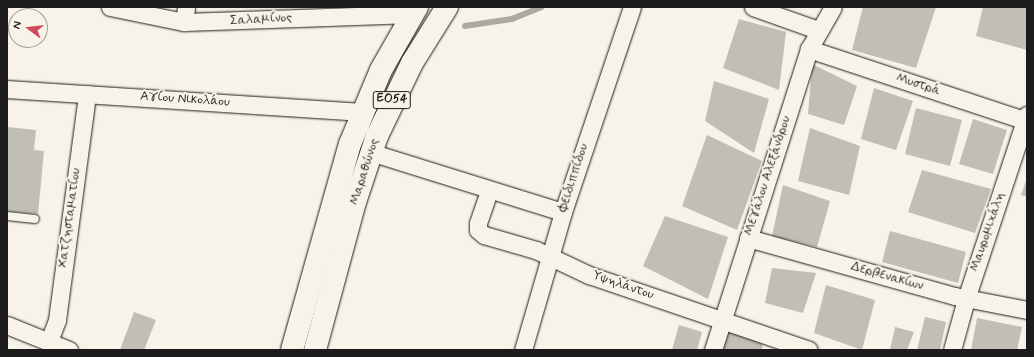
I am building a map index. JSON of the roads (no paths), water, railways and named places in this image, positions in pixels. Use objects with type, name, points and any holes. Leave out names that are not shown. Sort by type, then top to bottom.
[{"type":"main road","name":"Μαραθώνος","points":[[315,350],[370,152],[399,86],[447,7]]},
{"type":"main road","name":"Μαραθώνος","points":[[292,350],[341,172],[362,112],[390,54],[415,10]]},
{"type":"street","name":"Σαλαμίνος","points":[[110,7],[185,14],[415,10]]},
{"type":"street","name":"Φειδιππίδου","points":[[523,350],[551,258],[563,212],[632,7]]},
{"type":"street","points":[[753,7],[818,30]]},
{"type":"street","name":"Μεγάλου Αλεξάνδρου","points":[[713,350],[809,49],[818,30],[833,7]]},
{"type":"street","name":"Μυστρά","points":[[809,49],[1026,119]]},
{"type":"street","name":"Αγίου Νικολάου","points":[[7,89],[362,112]]},
{"type":"street","name":"Χατζησταματίου","points":[[49,341],[57,320],[87,94]]},
{"type":"street","name":"Μαυρομιχάλη","points":[[952,350],[966,299],[1026,119]]},
{"type":"street","points":[[370,152],[489,191],[563,212]]},
{"type":"street","name":"Υψηλάντου","points":[[489,191],[478,230],[484,235],[536,250],[589,275],[809,350]]},
{"type":"street","name":"Δερβενακίων","points":[[748,238],[966,299],[1027,310]]},
{"type":"street","points":[[7,325],[69,350]]},
{"type":"lane","points":[[7,216],[35,219]]},
{"type":"waterway","points":[[465,26],[512,19],[541,7]]}]
